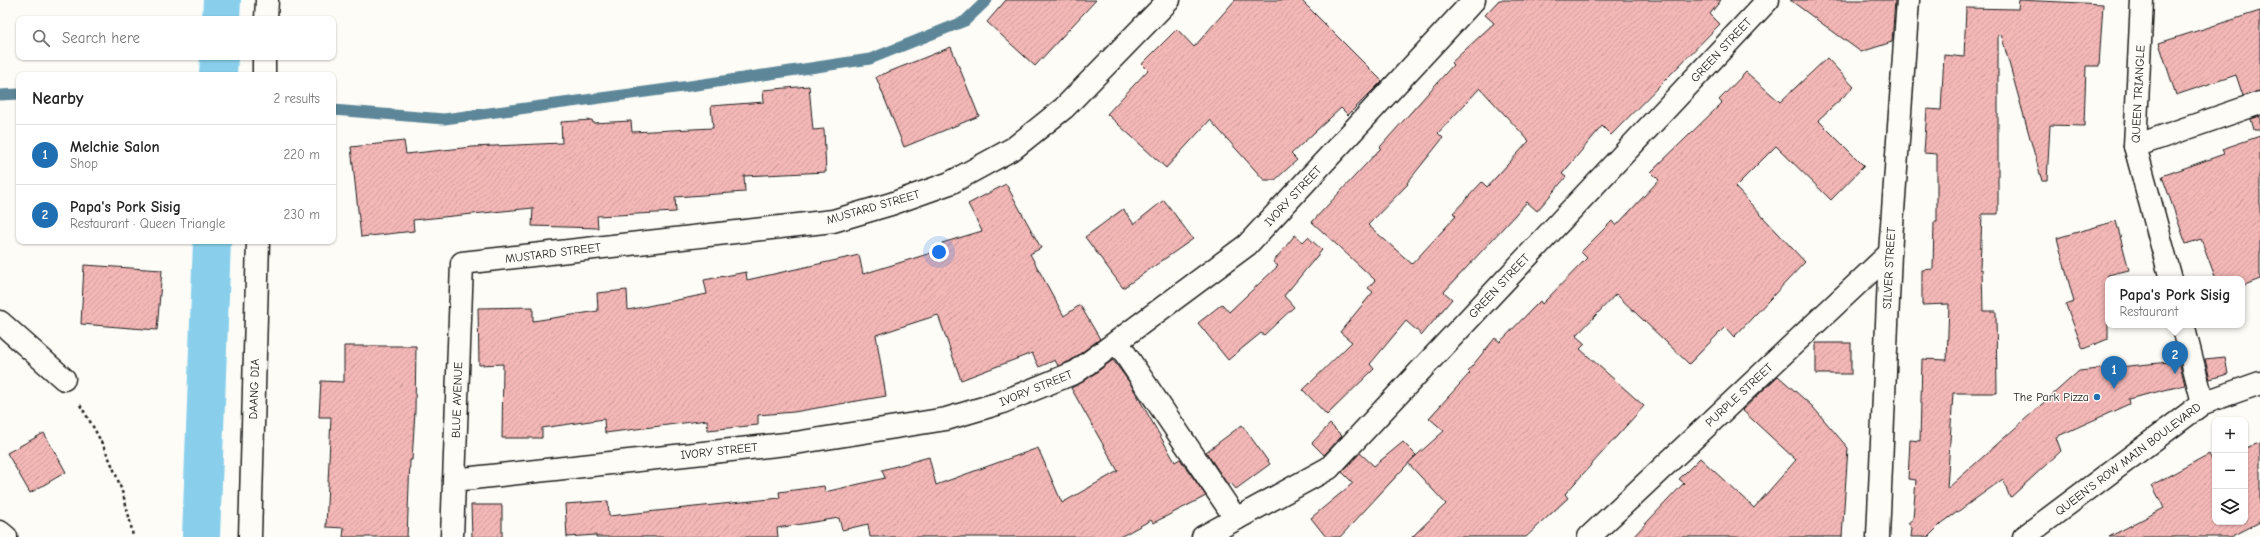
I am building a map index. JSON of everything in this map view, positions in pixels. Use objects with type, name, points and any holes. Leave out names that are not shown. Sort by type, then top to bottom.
[{"type":"street","points":[[266,16],[267,0]]},
{"type":"street","name":"MUSTARD STREET","points":[[462,263],[833,221],[891,204],[950,183],[1014,148],[1064,108],[1169,0]]},
{"type":"street","name":"IVORY STREET","points":[[454,480],[795,443],[946,419],[1000,403],[1076,372],[1248,245],[1474,0]]},
{"type":"street","name":"GREEN STREET","points":[[1203,537],[1329,468],[1768,0]]},
{"type":"street","name":"SILVER STREET","points":[[1878,537],[1890,253],[1908,0]]},
{"type":"street","name":"QUEEN TRIANGLE","points":[[2142,0],[2135,146],[2170,276]]},
{"type":"street","points":[[264,60],[264,72]]},
{"type":"street","points":[[2135,146],[2260,102]]},
{"type":"street","name":"DAANG DIA","points":[[250,537],[258,244]]},
{"type":"street","name":"PURPLE STREET","points":[[1589,537],[1890,253]]},
{"type":"street","name":"BLUE AVENUE","points":[[452,537],[462,263]]},
{"type":"street","points":[[0,322],[64,379]]},
{"type":"street","points":[[2184,328],[2203,403]]},
{"type":"street","points":[[1117,342],[1236,519]]},
{"type":"street","name":"QUEEN'S ROW MAIN BOULEVARD","points":[[2024,537],[2203,403],[2260,383]]},
{"type":"street","points":[[0,532],[6,537]]},
{"type":"path","points":[[64,379],[100,437],[128,506],[133,537]]},
{"type":"building","points":[[1006,0],[1096,0],[1035,66],[987,22]]},
{"type":"building","points":[[1235,0],[1301,0],[1382,81],[1348,115],[1341,108],[1291,154],[1297,160],[1275,180],[1264,180],[1210,120],[1166,168],[1107,114],[1148,70],[1142,64],[1177,29],[1194,47]]},
{"type":"building","points":[[1499,0],[1721,0],[1710,14],[1720,24],[1611,135],[1602,126],[1562,174],[1566,177],[1537,211],[1527,202],[1444,292],[1452,299],[1422,335],[1406,321],[1370,364],[1374,369],[1327,415],[1303,390],[1352,342],[1340,332],[1373,292],[1368,288],[1375,280],[1312,222],[1381,148],[1380,147],[1453,65],[1451,63],[1494,23],[1485,15]],"holes":[[[1480,88],[1529,141],[1487,187],[1482,182],[1453,213],[1456,216],[1412,264],[1368,225],[1408,184],[1407,183],[1443,138],[1438,133]]]},
{"type":"building","points":[[1790,0],[1895,0],[1892,42],[1861,52]]},
{"type":"building","points":[[2019,0],[2103,4],[2099,66],[2086,66],[2084,126],[2050,125],[2047,181],[2042,181],[2001,34],[1998,35],[1998,214],[1982,214],[1980,269],[1982,269],[1983,311],[1996,311],[1997,393],[1953,393],[1947,489],[2079,371],[2179,361],[2185,385],[2128,399],[2129,404],[2056,437],[2061,451],[2010,498],[2003,479],[1942,523],[1928,537],[1911,537],[1912,528],[1908,523],[1913,519],[1916,480],[1908,479],[1910,440],[1920,441],[1922,359],[1947,360],[1949,304],[1922,305],[1922,270],[1933,269],[1934,222],[1937,222],[1937,154],[1924,153],[1927,109],[1941,110],[1944,55],[1964,57],[1966,8],[2018,9]]},
{"type":"building","points":[[2260,11],[2260,91],[2243,96],[2236,75],[2176,95],[2159,43]]},
{"type":"building","points":[[951,47],[979,116],[904,147],[876,77]]},
{"type":"building","points":[[1827,58],[1854,87],[1818,120],[1864,166],[1831,200],[1776,146],[1735,187],[1805,262],[1734,337],[1725,327],[1689,364],[1616,294],[1576,336],[1585,344],[1580,349],[1644,406],[1565,494],[1568,498],[1526,537],[1412,537],[1446,504],[1408,463],[1444,431],[1429,418],[1470,373],[1468,371],[1495,338],[1500,342],[1540,301],[1542,304],[1587,258],[1581,252],[1612,221],[1616,226],[1659,180],[1651,172],[1722,103],[1719,100],[1746,72],[1780,102]]},
{"type":"building","points":[[809,86],[813,130],[824,129],[826,172],[744,176],[745,192],[675,197],[676,212],[597,216],[598,228],[532,226],[533,208],[413,220],[414,231],[361,237],[351,147],[404,141],[406,154],[472,147],[562,143],[561,122],[592,120],[593,123],[631,121],[632,132],[713,128],[711,106],[764,102],[763,90]]},
{"type":"building","points":[[2260,116],[2260,130],[2254,130],[2251,119]]},
{"type":"building","points":[[2260,136],[2260,279],[2245,285],[2245,276],[2215,276],[2201,239],[2186,244],[2162,176],[2224,154],[2222,149]]},
{"type":"building","points":[[1006,184],[1041,248],[1030,254],[1064,316],[1080,305],[1100,339],[1070,361],[1058,366],[1055,360],[1039,367],[1032,353],[961,380],[938,315],[876,335],[886,396],[794,412],[758,415],[758,425],[708,430],[707,420],[605,433],[604,419],[542,428],[542,438],[502,438],[503,364],[479,365],[478,308],[533,307],[533,321],[598,311],[597,293],[627,290],[628,310],[707,294],[704,280],[746,272],[747,280],[859,255],[863,274],[944,249],[942,243],[982,231],[968,204]]},
{"type":"building","points":[[1164,200],[1193,239],[1123,288],[1085,237],[1123,209],[1134,224]]},
{"type":"building","points":[[2116,221],[2129,270],[2105,276],[2105,328],[2108,328],[2108,339],[2083,349],[2066,305],[2074,302],[2057,238]]},
{"type":"building","points":[[1295,235],[1303,242],[1308,237],[1322,250],[1284,296],[1294,307],[1264,335],[1261,333],[1228,360],[1198,323],[1222,304],[1229,312],[1278,266],[1273,262]]},
{"type":"building","points":[[84,265],[162,270],[157,330],[81,324]]},
{"type":"building","points":[[1816,343],[1851,343],[1851,374],[1816,374]]},
{"type":"building","points":[[344,346],[416,346],[415,411],[412,460],[410,460],[407,537],[343,537],[344,528],[326,527],[331,417],[319,417],[321,381],[344,382]]},
{"type":"building","points":[[2225,357],[2228,374],[2210,379],[2205,359]]},
{"type":"building","points":[[1113,360],[1130,383],[1175,462],[1180,459],[1206,496],[1153,523],[1151,520],[1120,537],[870,537],[868,524],[842,530],[839,518],[777,528],[778,537],[596,537],[596,535],[567,537],[565,504],[608,501],[609,516],[780,498],[779,492],[824,486],[825,492],[885,478],[882,470],[929,457],[936,485],[1038,448],[1062,503],[1118,471],[1071,388],[1083,382]]},
{"type":"building","points":[[1778,376],[1812,406],[1848,448],[1842,537],[1633,537],[1684,483],[1679,479],[1700,458],[1754,508],[1796,460],[1742,410]]},
{"type":"building","points":[[1330,424],[1342,436],[1324,455],[1312,443]]},
{"type":"building","points":[[1242,425],[1270,464],[1236,489],[1231,483],[1228,485],[1206,452]]},
{"type":"building","points":[[44,433],[66,472],[30,493],[7,453]]},
{"type":"building","points":[[1403,442],[1416,455],[1340,537],[1326,537],[1311,518],[1353,483],[1342,472],[1360,453],[1374,466]]},
{"type":"building","points":[[2260,443],[2260,522],[2231,537],[2109,537],[2164,508],[2152,485],[2209,454],[2212,460],[2212,525],[2248,525],[2248,447]]},
{"type":"building","points":[[471,505],[502,505],[502,537],[472,537]]},
{"type":"waterway","points":[[221,16],[222,0]]},
{"type":"waterway","points":[[336,110],[444,119],[690,86],[870,59],[965,21],[987,0]]},
{"type":"waterway","points":[[218,72],[219,60]]},
{"type":"waterway","points":[[0,95],[16,94]]},
{"type":"waterway","points":[[201,537],[212,244]]},
{"type":"place","name":"Papa's Pork Sisig","points":[[2175,374]]},
{"type":"place","name":"Melchie Salon","points":[[2114,389]]},
{"type":"place","name":"The Park Pizza","points":[[2097,397]]}]
